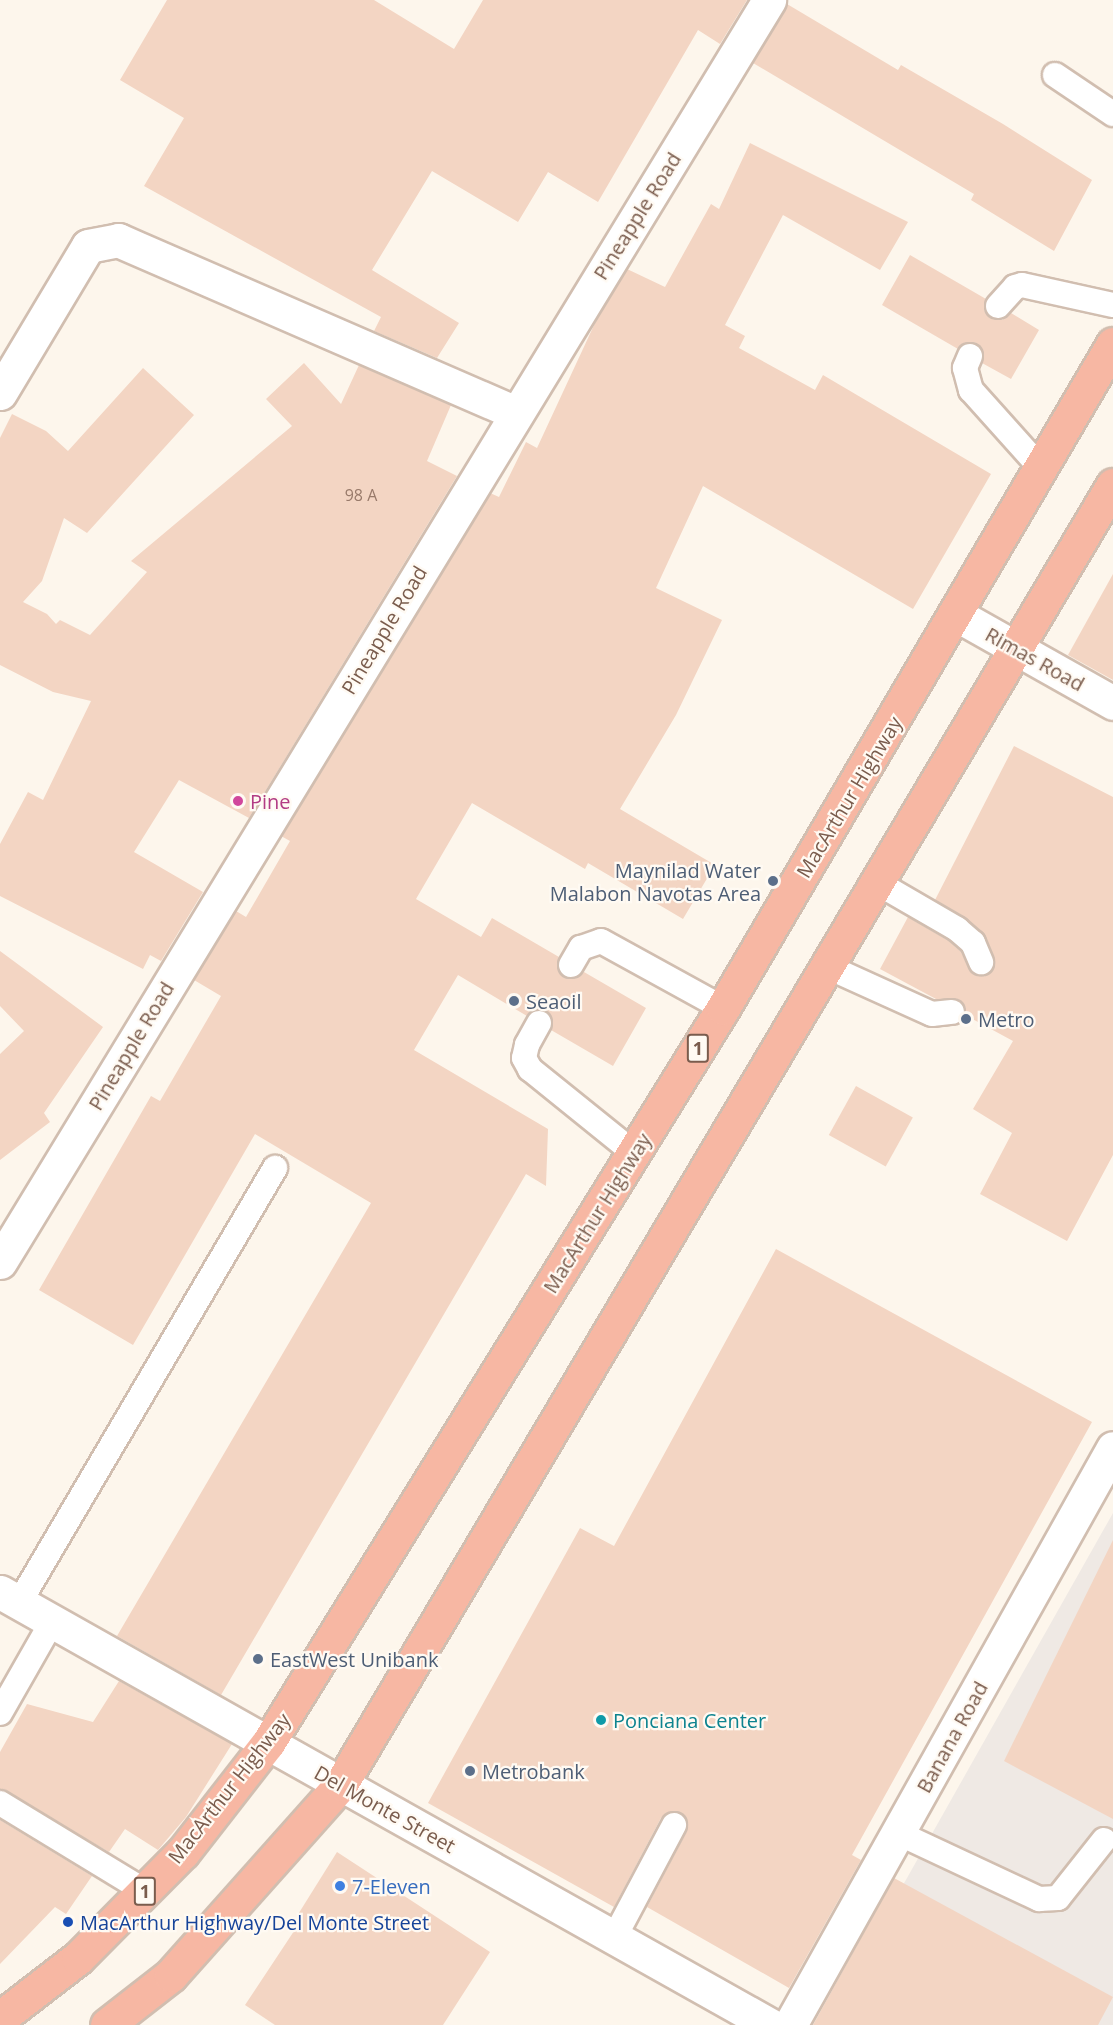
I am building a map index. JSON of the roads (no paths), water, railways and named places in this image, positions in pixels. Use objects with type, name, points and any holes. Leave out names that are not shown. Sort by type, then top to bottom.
[{"type":"highway","name":"MacArthur Highway","points":[[0,2018],[78,1958],[145,1891],[183,1852],[268,1743],[723,1008],[957,615],[1113,344]]},
{"type":"highway","points":[[107,2025],[171,1975],[341,1784],[1113,485]]},
{"type":"street","name":"Pineapple Road","points":[[0,1262],[515,413],[769,0]]},
{"type":"street","points":[[0,393],[88,246],[118,240],[515,413]]},
{"type":"street","name":"Rimas Road","points":[[957,615],[1113,703]]},
{"type":"street","name":"Banana Road","points":[[790,2025],[1113,1448]]},
{"type":"street","name":"Del Monte Street","points":[[9,1598],[770,2025]]},
{"type":"lane","points":[[1055,75],[1113,114]]},
{"type":"lane","points":[[998,306],[1014,287],[1022,285],[1113,305]]},
{"type":"lane","points":[[970,356],[965,368],[971,390],[1041,468]]},
{"type":"lane","points":[[876,882],[957,929],[973,943],[981,962]]},
{"type":"lane","points":[[572,965],[581,948],[601,941],[723,1008]]},
{"type":"lane","points":[[826,966],[932,1014],[952,1012]]},
{"type":"lane","points":[[539,1023],[527,1045],[524,1058],[530,1069],[634,1153]]},
{"type":"lane","points":[[9,1598],[275,1168]]},
{"type":"lane","points":[[0,1713],[52,1622]]},
{"type":"lane","points":[[0,1803],[145,1891]]},
{"type":"lane","points":[[614,1938],[674,1825]]},
{"type":"lane","points":[[898,1833],[1039,1899],[1058,1898],[1104,1840]]},
{"type":"place","name":"Pine","points":[[238,801]]},
{"type":"place","name":"Maynilad Water Malabon Navotas Area","points":[[773,881]]},
{"type":"place","name":"Seaoil","points":[[514,1001]]},
{"type":"place","name":"Metro","points":[[966,1019]]},
{"type":"place","name":"EastWest Unibank","points":[[258,1659]]},
{"type":"place","name":"Ponciana Center","points":[[601,1720]]},
{"type":"place","name":"Metrobank","points":[[470,1771]]},
{"type":"place","name":"7-Eleven","points":[[340,1886]]},
{"type":"place","name":"MacArthur Highway/Del Monte Street","points":[[68,1922]]}]
